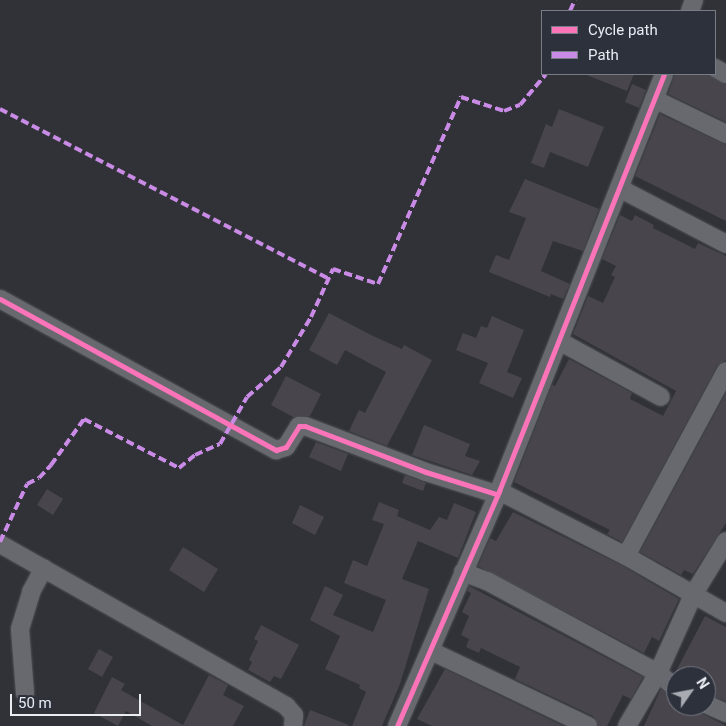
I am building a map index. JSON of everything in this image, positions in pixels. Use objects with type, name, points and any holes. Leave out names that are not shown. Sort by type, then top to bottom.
[{"type":"street","points":[[402,724],[463,572],[560,341],[664,75]]},
{"type":"street","points":[[654,99],[726,134]]},
{"type":"street","points":[[619,188],[726,244]]},
{"type":"street","points":[[0,299],[276,450],[286,447],[295,429],[305,426],[426,472],[497,493],[626,556],[726,613]]},
{"type":"street","points":[[560,341],[661,397]]},
{"type":"street","points":[[626,556],[726,371]]},
{"type":"street","points":[[627,726],[658,673],[693,595],[726,541]]},
{"type":"street","points":[[0,544],[286,706],[294,715],[293,726]]},
{"type":"street","points":[[25,693],[20,630],[31,592],[44,568]]},
{"type":"street","points":[[463,572],[487,581],[658,673],[666,680]]},
{"type":"street","points":[[431,650],[588,726]]},
{"type":"building","points":[[587,75],[634,75],[627,91]]},
{"type":"building","points":[[675,75],[708,75],[726,85],[726,122],[668,94]]},
{"type":"building","points":[[632,84],[646,90],[639,108],[625,102]]},
{"type":"building","points":[[559,109],[604,127],[588,167],[550,152],[544,168],[531,163],[546,124],[552,127]]},
{"type":"building","points":[[660,114],[726,145],[726,221],[635,176]]},
{"type":"building","points":[[525,179],[599,209],[583,251],[553,241],[541,271],[570,284],[563,299],[551,294],[550,297],[489,272],[496,255],[509,260],[526,218],[509,212]]},
{"type":"building","points":[[620,215],[632,221],[635,215],[654,225],[653,228],[695,249],[698,243],[726,256],[726,360],[717,366],[622,542],[607,534],[610,530],[514,482],[552,385],[555,386],[569,359],[632,393],[630,399],[663,416],[676,391],[573,334],[588,296],[603,303],[615,277],[611,275],[616,266],[602,259]]},
{"type":"building","points":[[329,313],[373,336],[402,349],[404,345],[432,360],[387,446],[349,431],[359,410],[365,413],[386,372],[345,350],[337,365],[309,350]]},
{"type":"building","points":[[492,316],[524,330],[507,372],[522,378],[513,398],[479,383],[488,363],[456,350],[463,333],[476,338],[481,326],[487,328]]},
{"type":"building","points":[[286,376],[321,394],[310,416],[293,417],[271,405]]},
{"type":"building","points":[[726,393],[726,523],[693,574],[684,570],[681,575],[640,552]]},
{"type":"building","points":[[424,425],[470,444],[465,456],[480,461],[472,475],[412,455]]},
{"type":"building","points":[[316,442],[348,454],[341,471],[309,457]]},
{"type":"building","points":[[405,475],[426,483],[423,491],[402,483]]},
{"type":"building","points":[[47,489],[63,499],[53,515],[37,505]]},
{"type":"building","points":[[379,502],[399,510],[397,516],[430,530],[439,517],[447,520],[454,503],[476,512],[458,558],[418,541],[402,579],[429,589],[400,684],[382,726],[352,726],[366,692],[359,688],[360,685],[325,669],[340,636],[310,620],[325,586],[343,595],[333,615],[373,632],[386,600],[344,583],[353,560],[367,566],[384,524],[372,520]]},
{"type":"building","points":[[300,505],[324,517],[315,535],[292,523]]},
{"type":"building","points":[[513,512],[621,565],[679,599],[659,641],[652,637],[644,653],[478,566],[490,538],[496,541]]},
{"type":"building","points":[[183,547],[218,569],[204,592],[169,570]]},
{"type":"building","points":[[469,586],[643,677],[631,699],[623,695],[607,726],[598,726],[593,716],[515,679],[520,667],[481,648],[479,653],[466,647],[469,639],[461,635],[469,616],[462,612],[471,593],[467,591]]},
{"type":"building","points":[[705,616],[726,627],[726,701],[716,698],[716,666],[679,666]]},
{"type":"building","points":[[261,625],[299,645],[281,679],[274,676],[270,682],[248,670],[252,662],[249,660],[258,641],[254,639]]},
{"type":"building","points":[[99,649],[113,657],[102,677],[88,669]]},
{"type":"building","points":[[445,669],[563,726],[432,726],[417,719]]},
{"type":"building","points":[[209,675],[228,685],[223,695],[244,706],[233,726],[152,726],[126,711],[118,726],[94,713],[112,677],[125,684],[121,690],[183,725]]},
{"type":"building","points":[[661,689],[666,692],[666,716],[707,716],[726,726],[644,726]]},
{"type":"building","points":[[310,710],[349,725],[304,726]]},
{"type":"marked path","points":[[570,10],[575,0]]},
{"type":"marked path","points":[[0,542],[27,484],[39,478],[51,465],[84,419],[179,468],[195,455],[220,444],[247,397],[281,367],[311,317],[333,269],[378,284],[461,97],[504,111],[520,105],[545,75]]},
{"type":"marked path","points":[[0,109],[328,278]]},
{"type":"cycle path","points":[[397,726],[499,491],[664,75]]},
{"type":"cycle path","points":[[0,299],[276,450],[286,447],[299,426],[305,426],[426,472],[496,494]]}]
